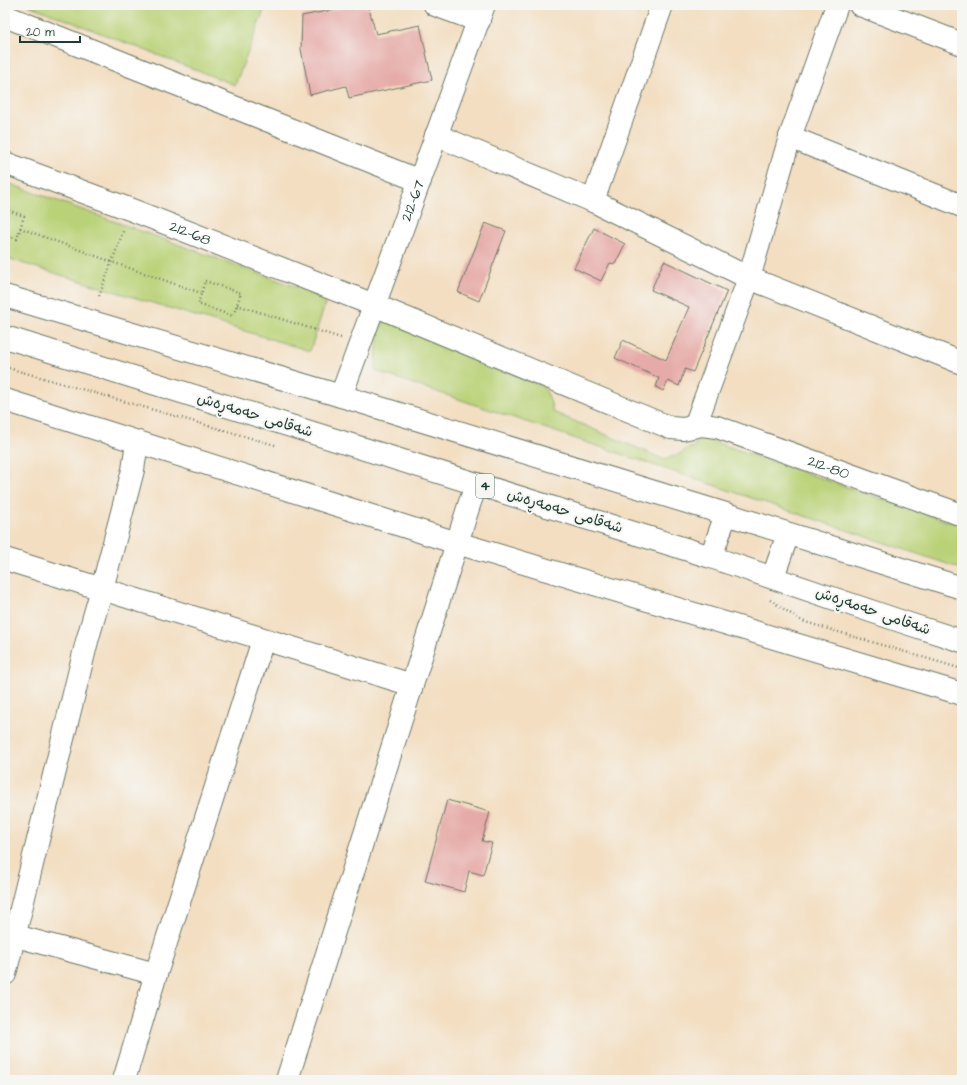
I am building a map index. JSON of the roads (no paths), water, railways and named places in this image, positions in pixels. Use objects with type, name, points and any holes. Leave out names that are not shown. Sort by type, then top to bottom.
[{"type":"main road","points":[[435,5],[481,13]]},
{"type":"main road","points":[[593,201],[662,5]]},
{"type":"main road","points":[[694,426],[749,278],[790,137],[837,5]]},
{"type":"main road","points":[[860,5],[962,44]]},
{"type":"main road","name":"212-67","points":[[341,396],[481,13]]},
{"type":"main road","points":[[5,16],[420,181]]},
{"type":"main road","points":[[436,135],[593,201],[749,278],[962,363]]},
{"type":"main road","points":[[790,137],[962,206]]},
{"type":"main road","name":"212-68","points":[[5,163],[132,210],[374,305],[671,428],[683,429],[694,426]]},
{"type":"main road","points":[[5,296],[341,396],[962,588]]},
{"type":"main road","name":"شەقامی حەمەڕەش","points":[[5,337],[711,556],[962,641]]},
{"type":"main road","points":[[5,400],[458,543],[962,694]]},
{"type":"main road","name":"212-80","points":[[694,426],[710,425],[717,427],[962,515]]},
{"type":"main road","points":[[5,974],[10,934],[133,470],[137,442]]},
{"type":"main road","points":[[287,1080],[477,484]]},
{"type":"main road","points":[[711,556],[726,514]]},
{"type":"main road","points":[[773,577],[788,534]]},
{"type":"main road","points":[[5,559],[412,685]]},
{"type":"main road","points":[[124,1080],[156,974],[263,640]]},
{"type":"main road","points":[[10,934],[156,974]]}]
